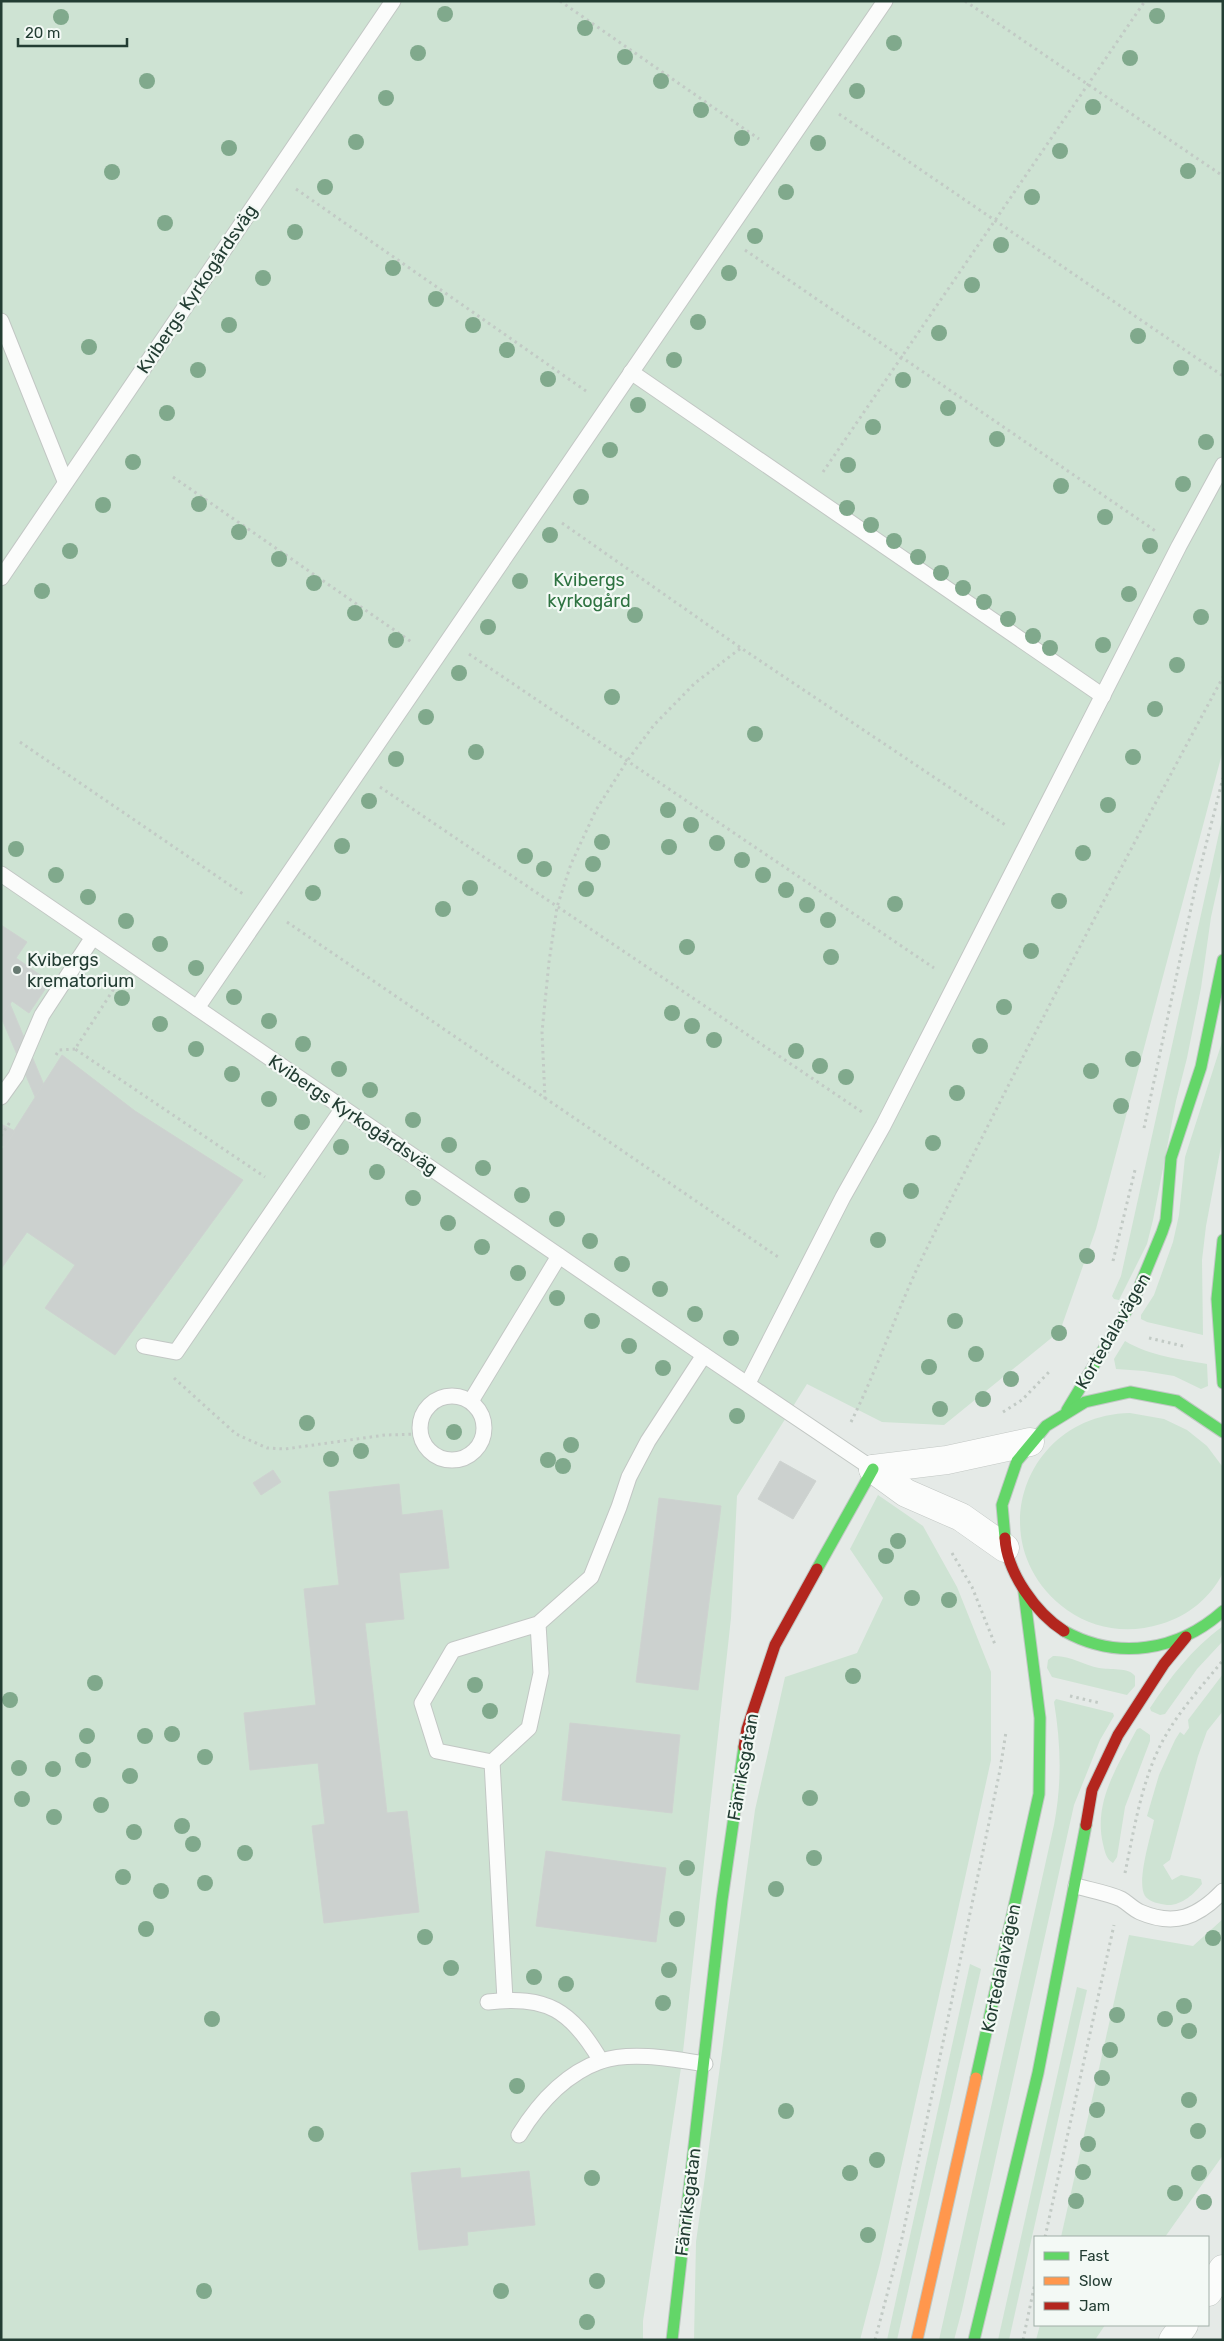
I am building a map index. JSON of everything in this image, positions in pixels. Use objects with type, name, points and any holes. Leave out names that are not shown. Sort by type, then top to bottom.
[{"type":"main road","name":"Kortedalavägen","points":[[1067,1410],[1120,1322],[1148,1270],[1166,1220],[1171,1158],[1201,1067],[1223,960]]},
{"type":"main road","points":[[1223,1240],[1217,1299],[1223,1383]]},
{"type":"main road","name":"Kortedalavägen","points":[[1223,1432],[1185,1405],[1151,1395],[1116,1394],[1083,1402],[1067,1410],[1047,1424],[1030,1442],[1017,1462],[1007,1486],[1002,1516],[1005,1548],[1012,1571],[1035,1607],[1063,1630],[1097,1645],[1133,1649],[1151,1648],[1186,1637],[1210,1622],[1223,1611]]},
{"type":"main road","name":"Fänriksgatan","points":[[672,2340],[705,2064],[722,1900],[747,1729],[775,1645],[874,1469]]},
{"type":"main road","name":"Kortedalavägen","points":[[917,2340],[1039,1794],[1043,1764],[1038,1694],[1024,1592]]},
{"type":"main road","name":"Kortedalavägen","points":[[974,2340],[1038,2073],[1076,1886],[1092,1790],[1118,1735],[1132,1712],[1164,1664],[1186,1637]]},
{"type":"street","points":[[874,1469],[948,1460],[1030,1442]]},
{"type":"street","name":"Kvibergs Kyrkogårdsväg","points":[[874,1469],[906,1493],[961,1516],[1005,1548]]},
{"type":"street","points":[[1209,2290],[1223,2269]]},
{"type":"street","points":[[1173,2340],[1183,2326]]},
{"type":"lane","name":"Kvibergs Kyrkogårdsväg","points":[[1,578],[65,481],[393,1]]},
{"type":"lane","points":[[197,1008],[538,506],[885,1]]},
{"type":"lane","points":[[2,326],[65,481]]},
{"type":"lane","points":[[630,372],[1102,696]]},
{"type":"lane","points":[[748,1383],[843,1197],[883,1126],[1179,546],[1223,464]]},
{"type":"lane","name":"Kvibergs Kyrkogårdsväg","points":[[1,874],[704,1356],[748,1383],[787,1413],[874,1469]]},
{"type":"lane","points":[[1,1097],[16,1076],[42,1015],[94,937]]},
{"type":"lane","points":[[144,1346],[176,1352],[285,1190],[343,1108]]},
{"type":"lane","points":[[470,1401],[560,1256]]},
{"type":"lane","points":[[492,1762],[437,1751],[422,1703],[453,1650],[538,1624],[590,1577],[619,1507],[629,1477],[648,1442],[704,1356]]},
{"type":"lane","points":[[450,1396],[461,1396],[470,1401],[481,1413],[485,1428],[480,1443],[470,1455],[460,1459],[440,1458],[431,1452],[420,1434],[422,1418],[430,1404],[450,1396]]},
{"type":"lane","points":[[492,1762],[530,1728],[541,1673],[538,1624]]},
{"type":"lane","points":[[492,1762],[505,2000]]},
{"type":"lane","points":[[1076,1886],[1120,1899],[1139,1912],[1164,1920],[1187,1917],[1208,1906],[1223,1891]]},
{"type":"lane","points":[[488,2002],[527,2000],[543,2004],[565,2015],[589,2041],[601,2061]]},
{"type":"lane","points":[[519,2135],[533,2111],[554,2089],[601,2061],[628,2057],[705,2064]]},
{"type":"path","points":[[560,1],[780,153]]},
{"type":"path","points":[[965,1],[1223,176]]},
{"type":"path","points":[[808,495],[1145,1]]},
{"type":"path","points":[[818,99],[995,222],[1223,376]]},
{"type":"path","points":[[275,175],[608,406]]},
{"type":"path","points":[[724,236],[1179,546]]},
{"type":"path","points":[[173,477],[435,658]]},
{"type":"path","points":[[538,506],[741,648],[1028,841]]},
{"type":"path","points":[[448,640],[955,983]]},
{"type":"path","points":[[545,1100],[542,1032],[557,907],[571,864],[596,810],[627,761],[654,725],[695,683],[741,648]]},
{"type":"path","points":[[839,1445],[872,1381],[924,1252],[1087,930],[1223,677]]},
{"type":"path","points":[[20,742],[265,906],[545,1100],[804,1275]]},
{"type":"path","points":[[358,771],[883,1126]]},
{"type":"path","points":[[130,962],[75,1048],[285,1190]]},
{"type":"path","points":[[1120,1322],[1147,1338],[1203,1351],[1220,1349]]},
{"type":"path","points":[[176,1352],[174,1379],[236,1434],[267,1448],[285,1449],[385,1435],[420,1434]]},
{"type":"path","points":[[1045,2236],[1146,1783],[1168,1730],[1223,1660]]},
{"type":"path","points":[[1038,1694],[1059,1694],[1132,1712],[1168,1730]]},
{"type":"path","points":[[1023,2340],[1034,2288]]},
{"type":"green space","name":"Kvibergs kyrkogård","points":[[1,1],[1223,1],[1223,750],[1096,1229],[1060,1331],[944,1425],[882,1422],[807,1384],[737,1496],[731,1618],[682,2061],[643,2321],[643,2340],[1,2340]]},
{"type":"green space","points":[[1223,815],[1223,863],[1211,917],[1201,988],[1176,1101],[1153,1220],[1147,1244],[1119,1300],[1114,1299],[1112,1296],[1121,1276]]},
{"type":"green space","points":[[1223,1039],[1223,1136],[1206,1226],[1202,1260],[1203,1335],[1147,1322],[1141,1319],[1141,1315],[1154,1295],[1173,1242],[1179,1215],[1185,1157]]},
{"type":"green space","points":[[1125,1341],[1155,1354],[1207,1364],[1208,1386],[1201,1389],[1174,1376],[1116,1369],[1114,1359]]},
{"type":"green space","points":[[1130,1413],[1164,1419],[1187,1430],[1207,1446],[1222,1466],[1223,1573],[1205,1598],[1189,1611],[1171,1621],[1137,1629],[1101,1626],[1078,1617],[1067,1610],[1040,1583],[1025,1552],[1020,1520],[1025,1488],[1040,1459],[1063,1436],[1093,1419]]},
{"type":"green space","points":[[878,1495],[923,1526],[957,1587],[991,1672],[991,1760],[880,2263],[860,2340],[694,2340],[696,2242],[755,1810],[785,1677],[857,1653],[883,1598],[850,1549]]},
{"type":"green space","points":[[1223,1626],[1223,1641],[1197,1669],[1165,1714],[1160,1715],[1151,1711],[1150,1708],[1183,1664],[1201,1644]]},
{"type":"green space","points":[[1053,1656],[1065,1657],[1099,1668],[1128,1671],[1135,1676],[1135,1686],[1127,1695],[1052,1677],[1047,1668],[1048,1660]]},
{"type":"green space","points":[[1223,1674],[1223,1711],[1207,1731],[1198,1756],[1170,1860],[1163,1865],[1172,1880],[1181,1875],[1201,1879],[1202,1884],[1191,1895],[1177,1904],[1167,1905],[1158,1903],[1147,1898],[1143,1889],[1143,1870],[1154,1820],[1147,1816],[1159,1775],[1175,1740],[1180,1732],[1184,1735],[1189,1728],[1188,1720]]},
{"type":"green space","points":[[1056,1699],[1113,1713],[1114,1716],[1100,1740],[1074,1805],[962,2310],[954,2340],[939,2340],[1057,1809],[1060,1764],[1054,1702]]},
{"type":"green space","points":[[1140,1728],[1150,1735],[1150,1741],[1125,1807],[1117,1857],[1113,1863],[1105,1852],[1103,1844],[1101,1813],[1115,1770],[1137,1729]]},
{"type":"green space","points":[[1223,1919],[1223,2155],[1166,2236],[1061,2236],[1129,1935],[1193,1946]]},
{"type":"green space","points":[[970,1964],[981,1969],[897,2340],[887,2340]]},
{"type":"green space","points":[[1077,1987],[1087,1990],[1009,2340],[998,2340]]},
{"type":"green space","points":[[1040,2326],[1104,2326],[1095,2340],[1036,2340]]},
{"type":"building","name":"Kvibergs krematorium","points":[[1,925],[27,942],[16,958],[50,982],[29,1013],[12,1001],[1,1017]]},
{"type":"building","points":[[10,1004],[44,1085],[36,1099],[1,1017]]},
{"type":"building","points":[[62,1055],[135,1111],[243,1180],[115,1355],[45,1308],[75,1265],[27,1232],[1,1269],[1,1151]]},
{"type":"building","points":[[1,1124],[15,1131],[5,1147],[1,1145]]},
{"type":"building","points":[[780,1461],[816,1481],[793,1519],[758,1499]]},
{"type":"building","points":[[273,1470],[281,1482],[261,1495],[253,1483]]},
{"type":"building","points":[[399,1484],[402,1515],[442,1510],[449,1568],[399,1573],[404,1619],[365,1623],[387,1813],[407,1811],[419,1912],[324,1923],[312,1826],[325,1824],[318,1763],[250,1770],[244,1713],[316,1705],[304,1589],[339,1585],[329,1492]]},
{"type":"building","points":[[659,1498],[721,1506],[698,1690],[636,1682]]},
{"type":"building","points":[[570,1723],[680,1735],[672,1813],[562,1800]]},
{"type":"building","points":[[546,1851],[666,1868],[656,1942],[536,1926]]},
{"type":"building","points":[[460,2168],[461,2178],[529,2171],[535,2225],[467,2232],[468,2245],[419,2250],[411,2173]]},
{"type":"traffic: fast","points":[[1067,1410],[1136,1295],[1162,1232],[1166,1220],[1171,1158],[1201,1067],[1223,960]]},
{"type":"traffic: fast","points":[[1223,1240],[1217,1299],[1223,1383]]},
{"type":"traffic: fast","points":[[1005,1538],[1002,1505],[1017,1461],[1046,1426],[1085,1402],[1130,1392],[1177,1401],[1223,1432]]},
{"type":"traffic: fast","points":[[817,1569],[873,1469]]},
{"type":"traffic: fast","points":[[976,2078],[1039,1794],[1040,1718],[1024,1592]]},
{"type":"traffic: fast","points":[[1064,1631],[1084,1640],[1105,1646],[1147,1647],[1167,1643],[1187,1635],[1205,1625],[1223,1611]]},
{"type":"traffic: fast","points":[[672,2340],[722,1900],[744,1747]]},
{"type":"traffic: fast","points":[[974,2340],[1038,2073],[1086,1825]]},
{"type":"traffic: slow","points":[[917,2340],[976,2078]]},
{"type":"traffic: jam","points":[[1005,1538],[1011,1565],[1025,1591],[1043,1614],[1064,1631]]},
{"type":"traffic: jam","points":[[744,1747],[747,1729],[775,1645],[817,1569]]},
{"type":"traffic: jam","points":[[1086,1825],[1092,1790],[1118,1735],[1164,1664],[1186,1637]]},
{"type":"place","name":"Kvibergs krematorium","points":[[17,970]]}]
